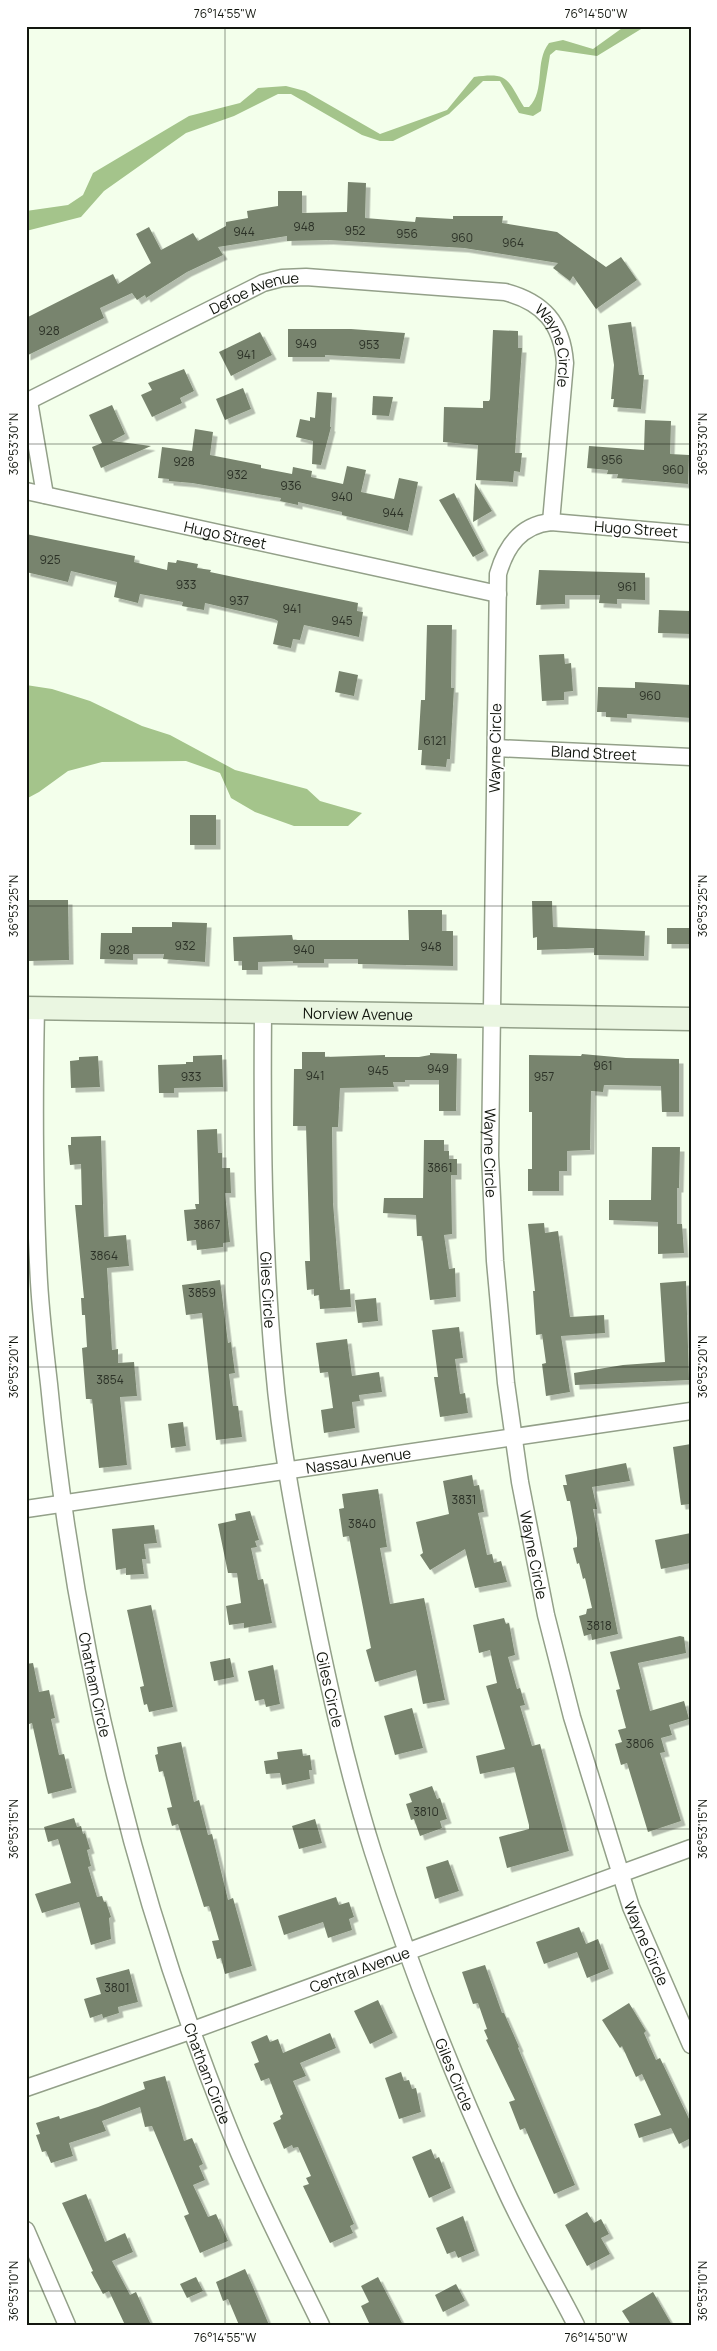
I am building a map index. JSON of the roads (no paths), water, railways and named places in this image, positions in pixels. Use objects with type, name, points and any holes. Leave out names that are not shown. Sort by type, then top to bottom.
[{"type":"street","name":"Defoe Avenue","points":[[28,402],[263,283],[282,278],[306,277],[505,292]]},
{"type":"street","name":"Wayne Circle","points":[[505,292],[523,297],[535,304],[548,316],[558,332],[564,349],[565,363],[551,522],[538,524],[527,529],[508,548],[498,574],[492,890],[490,1156],[494,1252],[506,1383],[513,1437],[548,1624],[572,1717],[631,1907],[691,2046]]},
{"type":"street","points":[[26,491],[45,495],[28,402]]},
{"type":"street","name":"Hugo Street","points":[[45,495],[498,594]]},
{"type":"street","name":"Hugo Street","points":[[551,522],[691,534]]},
{"type":"street","name":"Bland Street","points":[[496,748],[691,757]]},
{"type":"street","name":"Norview Avenue","points":[[31,1008],[691,1019]]},
{"type":"street","name":"Chatham Circle","points":[[31,1008],[33,1132],[39,1285],[54,1444],[76,1592],[105,1731],[135,1847],[177,1986],[222,2113],[253,2185],[321,2325]]},
{"type":"street","name":"Giles Circle","points":[[263,1012],[262,1116],[266,1268],[274,1370],[287,1470],[315,1621],[340,1732],[373,1850],[407,1951],[459,2087],[507,2195],[576,2325]]},
{"type":"street","name":"Nassau Avenue","points":[[26,1509],[691,1412]]},
{"type":"street","name":"Central Avenue","points":[[26,2088],[193,2030],[691,1848]]},
{"type":"street","points":[[26,2230],[67,2325]]}]
